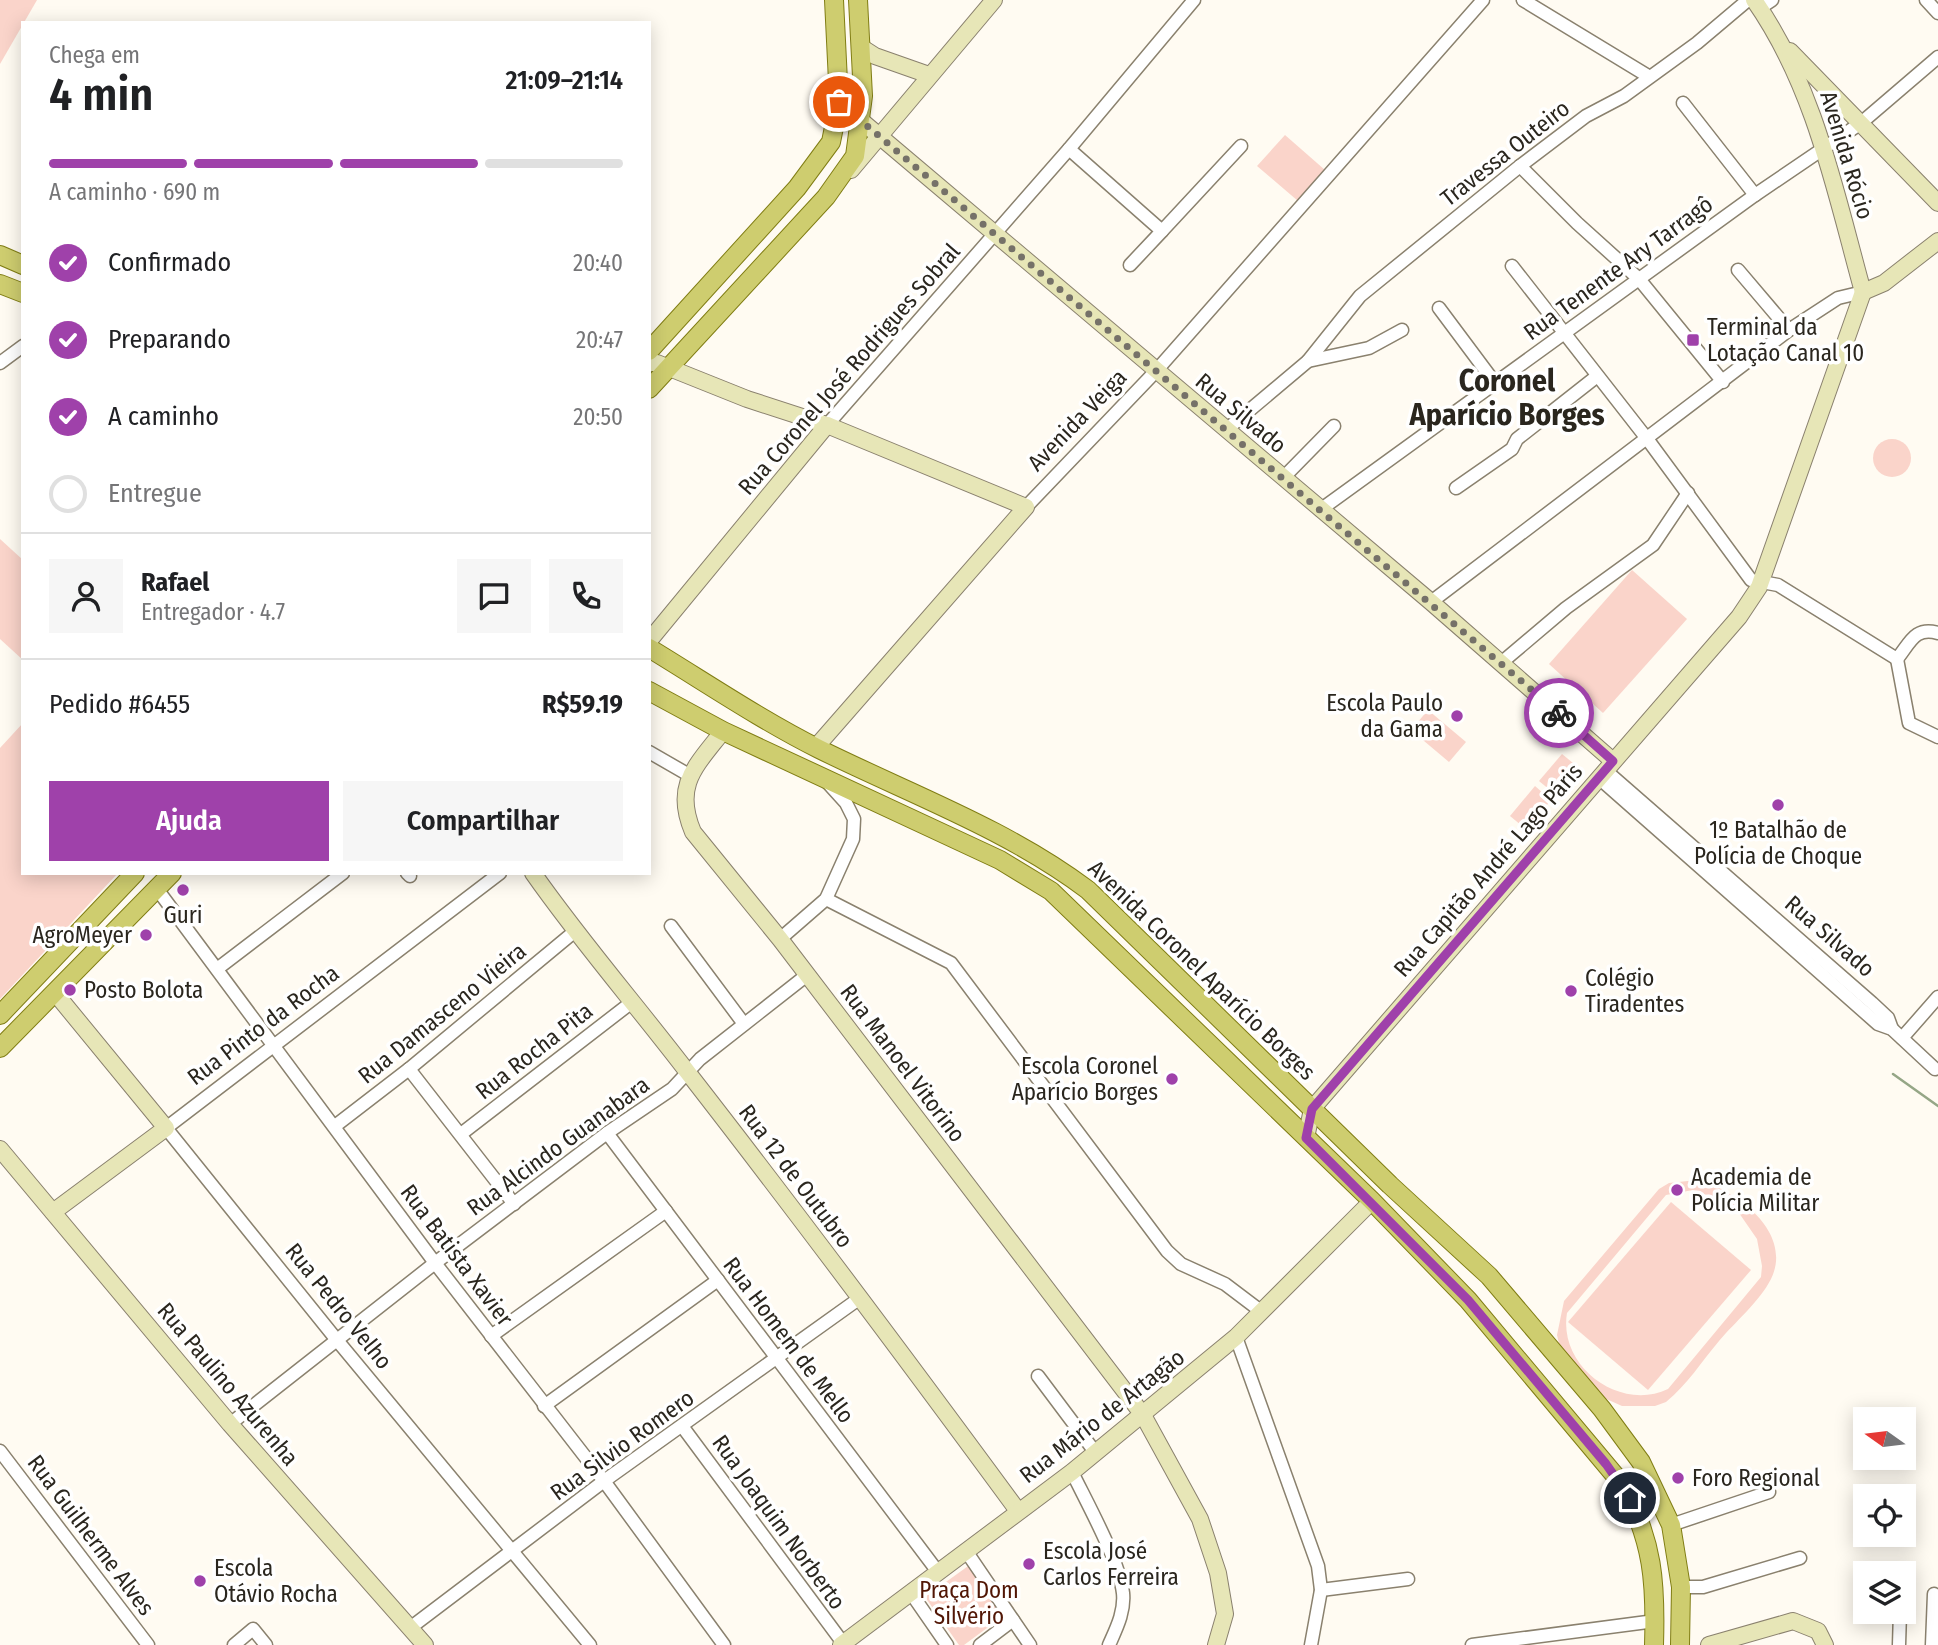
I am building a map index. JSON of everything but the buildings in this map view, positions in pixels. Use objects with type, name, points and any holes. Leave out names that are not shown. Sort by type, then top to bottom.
[{"type":"main road","points":[[651,349],[797,188],[831,142],[839,102],[834,0]]},
{"type":"main road","points":[[651,387],[826,197],[855,156],[862,121],[858,0]]},
{"type":"main road","points":[[0,255],[21,264]]},
{"type":"main road","points":[[0,284],[21,292]]},
{"type":"main road","name":"Avenida Coronel Aparício Borges","points":[[651,649],[808,744],[1019,845],[1057,867],[1088,890],[1312,1109],[1489,1276],[1528,1319],[1641,1462],[1671,1525],[1681,1587],[1680,1645]]},
{"type":"main road","points":[[651,659],[808,744]]},
{"type":"main road","points":[[651,681],[794,762]]},
{"type":"main road","name":"Avenida Coronel Aparício Borges","points":[[651,692],[723,731],[1000,860],[1051,891],[1372,1201],[1468,1300],[1623,1485],[1637,1510],[1653,1562],[1654,1645]]},
{"type":"main road","points":[[0,1015],[133,875]]},
{"type":"main road","points":[[0,1048],[170,875]]},
{"type":"street","points":[[826,197],[881,137],[929,75],[994,0]]},
{"type":"street","name":"Rua Coronel José Rodrigues Sobral","points":[[651,639],[827,425],[1069,149],[1194,0]]},
{"type":"street","name":"Avenida Veiga","points":[[808,744],[1026,507],[1156,371],[1483,0]]},
{"type":"street","points":[[1523,0],[1648,76]]},
{"type":"street","points":[[1926,0],[1938,13]]},
{"type":"street","name":"Travessa Outeiro","points":[[1226,430],[1308,361],[1360,296],[1520,166],[1586,116],[1624,96],[1648,76],[1758,2]]},
{"type":"street","name":"Avenida Rócio","points":[[1758,2],[1805,92],[1824,146],[1863,292]]},
{"type":"street","points":[[1777,36],[1938,203]]},
{"type":"street","points":[[861,47],[875,56],[929,75]]},
{"type":"street","name":"Rua Tenente Ary Tarragô","points":[[1320,510],[1755,195],[1861,123],[1938,57]]},
{"type":"street","name":"Rua Silvado","points":[[839,102],[1501,663],[1606,770],[1621,790],[1868,1007],[1878,1024],[1897,1034],[1935,1069]]},
{"type":"street","points":[[1683,103],[1755,195]]},
{"type":"street","points":[[1130,265],[1241,146]]},
{"type":"street","points":[[1069,149],[1162,231]]},
{"type":"street","points":[[1520,166],[1639,279],[1723,382]]},
{"type":"street","points":[[1431,602],[1648,440],[1789,330],[1838,299],[1884,283],[1938,241]]},
{"type":"street","points":[[1512,266],[1565,332],[1596,377],[1648,440],[1751,580],[1778,585],[1896,659],[1909,723],[1938,737]]},
{"type":"street","points":[[1738,270],[1789,330]]},
{"type":"street","name":"Rua Capitão André Lago Páris","points":[[1306,1138],[1312,1109],[1739,617],[1762,582],[1863,292]]},
{"type":"street","points":[[1439,308],[1495,383]]},
{"type":"street","points":[[1308,361],[1369,348],[1402,330]]},
{"type":"street","points":[[0,362],[21,347]]},
{"type":"street","points":[[651,363],[827,425],[1026,507]]},
{"type":"street","points":[[1456,488],[1512,449],[1517,439],[1596,377]]},
{"type":"street","points":[[1283,478],[1334,426]]},
{"type":"street","points":[[1501,663],[1566,608],[1653,545],[1688,493]]},
{"type":"street","points":[[1896,659],[1918,632],[1926,630],[1938,634]]},
{"type":"street","points":[[651,753],[689,775],[723,731]]},
{"type":"street","points":[[780,939],[826,899],[853,839],[854,819],[846,803],[820,774]]},
{"type":"street","name":"Rua Manoel Vitorino","points":[[689,775],[686,815],[693,832],[780,939],[1143,1415],[1200,1519],[1218,1573],[1225,1614],[1216,1645]]},
{"type":"street","points":[[217,969],[339,875]]},
{"type":"street","name":"Rua Pinto da Rocha","points":[[53,1212],[497,875]]},
{"type":"street","name":"Rua 12 de Outubro","points":[[534,875],[574,932],[688,1073],[860,1298],[1018,1511]]},
{"type":"street","name":"Rua Batista Xavier","points":[[157,889],[435,1263],[604,1481],[724,1645]]},
{"type":"street","points":[[826,899],[951,963],[1167,1251],[1181,1264],[1225,1284],[1262,1312]]},
{"type":"street","points":[[671,926],[744,1024]]},
{"type":"street","name":"Rua Damasceno Vieira","points":[[335,1126],[409,1069],[574,932]]},
{"type":"street","name":"Rua Alcindo Guanabara","points":[[230,1424],[435,1263],[607,1133],[672,1088],[701,1059],[807,975]]},
{"type":"street","name":"Rua Pedro Velho","points":[[56,994],[336,1339],[590,1645]]},
{"type":"street","points":[[1897,1034],[1938,997]]},
{"type":"street","name":"Rua Rocha Pita","points":[[461,1134],[632,1002]]},
{"type":"street","points":[[409,1069],[514,1205]]},
{"type":"street","name":"Rua Homem de Mello","points":[[607,1133],[938,1572]]},
{"type":"street","name":"Rua Paulino Azurenha","points":[[0,1149],[230,1424],[425,1645]]},
{"type":"street","name":"Rua Mário de Artagão","points":[[842,1644],[1072,1472],[1143,1415],[1236,1337],[1372,1201]]},
{"type":"street","points":[[491,1336],[666,1210]]},
{"type":"street","points":[[544,1406],[718,1280]]},
{"type":"street","name":"Rua Silvio Romero","points":[[410,1628],[604,1481],[777,1360],[860,1298]]},
{"type":"street","points":[[1236,1337],[1311,1543],[1321,1590],[1311,1645]]},
{"type":"street","points":[[1038,1376],[1095,1452]]},
{"type":"street","name":"Rua Joaquim Norberto","points":[[682,1426],[842,1644]]},
{"type":"street","name":"Rua Guilherme Alves","points":[[0,1451],[148,1645]]},
{"type":"street","points":[[1072,1472],[1101,1530],[1123,1593],[1121,1619],[1113,1643]]},
{"type":"street","points":[[1671,1525],[1769,1492]]},
{"type":"street","points":[[966,1550],[1030,1645]]},
{"type":"street","points":[[1681,1587],[1703,1587],[1800,1558]]},
{"type":"street","points":[[1321,1590],[1408,1579]]},
{"type":"street","points":[[911,1593],[947,1645]]},
{"type":"street","points":[[1932,1645],[1934,1594]]},
{"type":"street","points":[[981,1645],[1013,1620]]},
{"type":"street","points":[[1472,1645],[1655,1621]]},
{"type":"street","points":[[1709,1645],[1793,1621],[1818,1631],[1825,1645]]},
{"type":"street","points":[[1899,1645],[1900,1624]]},
{"type":"street","points":[[234,1645],[253,1629],[267,1645]]},
{"type":"green space","points":[[0,0],[37,0],[25,21],[21,21],[21,28],[0,64]]},
{"type":"green space","points":[[1285,135],[1325,170],[1298,201],[1257,166]]},
{"type":"green space","points":[[1892,439],[1906,444],[1911,458],[1906,472],[1892,477],[1878,472],[1873,458],[1878,444]]},
{"type":"green space","points":[[0,539],[21,558],[21,658],[0,639]]},
{"type":"green space","points":[[1632,570],[1687,619],[1603,713],[1549,664]]},
{"type":"green space","points":[[1428,710],[1466,742],[1449,762],[1411,730]]},
{"type":"green space","points":[[21,725],[21,875],[116,875],[0,999],[0,748]]},
{"type":"green space","points":[[1562,754],[1579,768],[1556,795],[1539,781]]},
{"type":"green space","points":[[1535,786],[1551,800],[1527,830],[1510,816]]},
{"type":"green space","points":[[1697,1180],[1728,1193],[1743,1203],[1768,1229],[1776,1262],[1771,1279],[1760,1295],[1674,1395],[1655,1406],[1622,1406],[1593,1393],[1560,1348],[1557,1335],[1564,1301],[1659,1189],[1669,1183]],"holes":[[[1693,1190],[1729,1203],[1757,1239],[1762,1266],[1761,1277],[1668,1389],[1650,1395],[1631,1394],[1596,1380],[1582,1367],[1572,1351],[1567,1333],[1567,1313],[1666,1195]]]},
{"type":"green space","points":[[1671,1202],[1751,1270],[1648,1390],[1568,1322]]},
{"type":"green space","name":"Praça Dom Silvério","points":[[978,1559],[1014,1608],[964,1645],[959,1645],[925,1597]]},
{"type":"waterway","points":[[1893,1074],[1938,1106]]},
{"type":"way so far","points":[[839,102],[1559,713]]},
{"type":"place","name":"Terminal da Lotação Canal 10","points":[[1693,340]]},
{"type":"place","name":"Escola Paulo da Gama","points":[[1457,716]]},
{"type":"place","name":"1º Batalhão de Polícia de Choque","points":[[1778,805]]},
{"type":"place","name":"Guri","points":[[183,890]]},
{"type":"place","name":"AgroMeyer","points":[[146,935]]},
{"type":"place","name":"Posto Bolota","points":[[70,990]]},
{"type":"place","name":"Colégio Tiradentes","points":[[1571,991]]},
{"type":"place","name":"Escola Coronel Aparício Borges","points":[[1172,1079]]},
{"type":"place","name":"Academia de Polícia Militar","points":[[1677,1190]]},
{"type":"place","name":"Foro Regional","points":[[1678,1478]]},
{"type":"place","name":"Escola José Carlos Ferreira","points":[[1029,1564]]},
{"type":"place","name":"Escola Otávio Rocha","points":[[200,1581]]},
{"type":"district","name":"Coronel Aparício Borges","points":[[1507,398]]},
{"type":"route","points":[[1559,713],[1613,761],[1312,1109],[1308,1116],[1306,1138],[1372,1201],[1468,1300],[1521,1360],[1623,1485],[1630,1498]]}]
